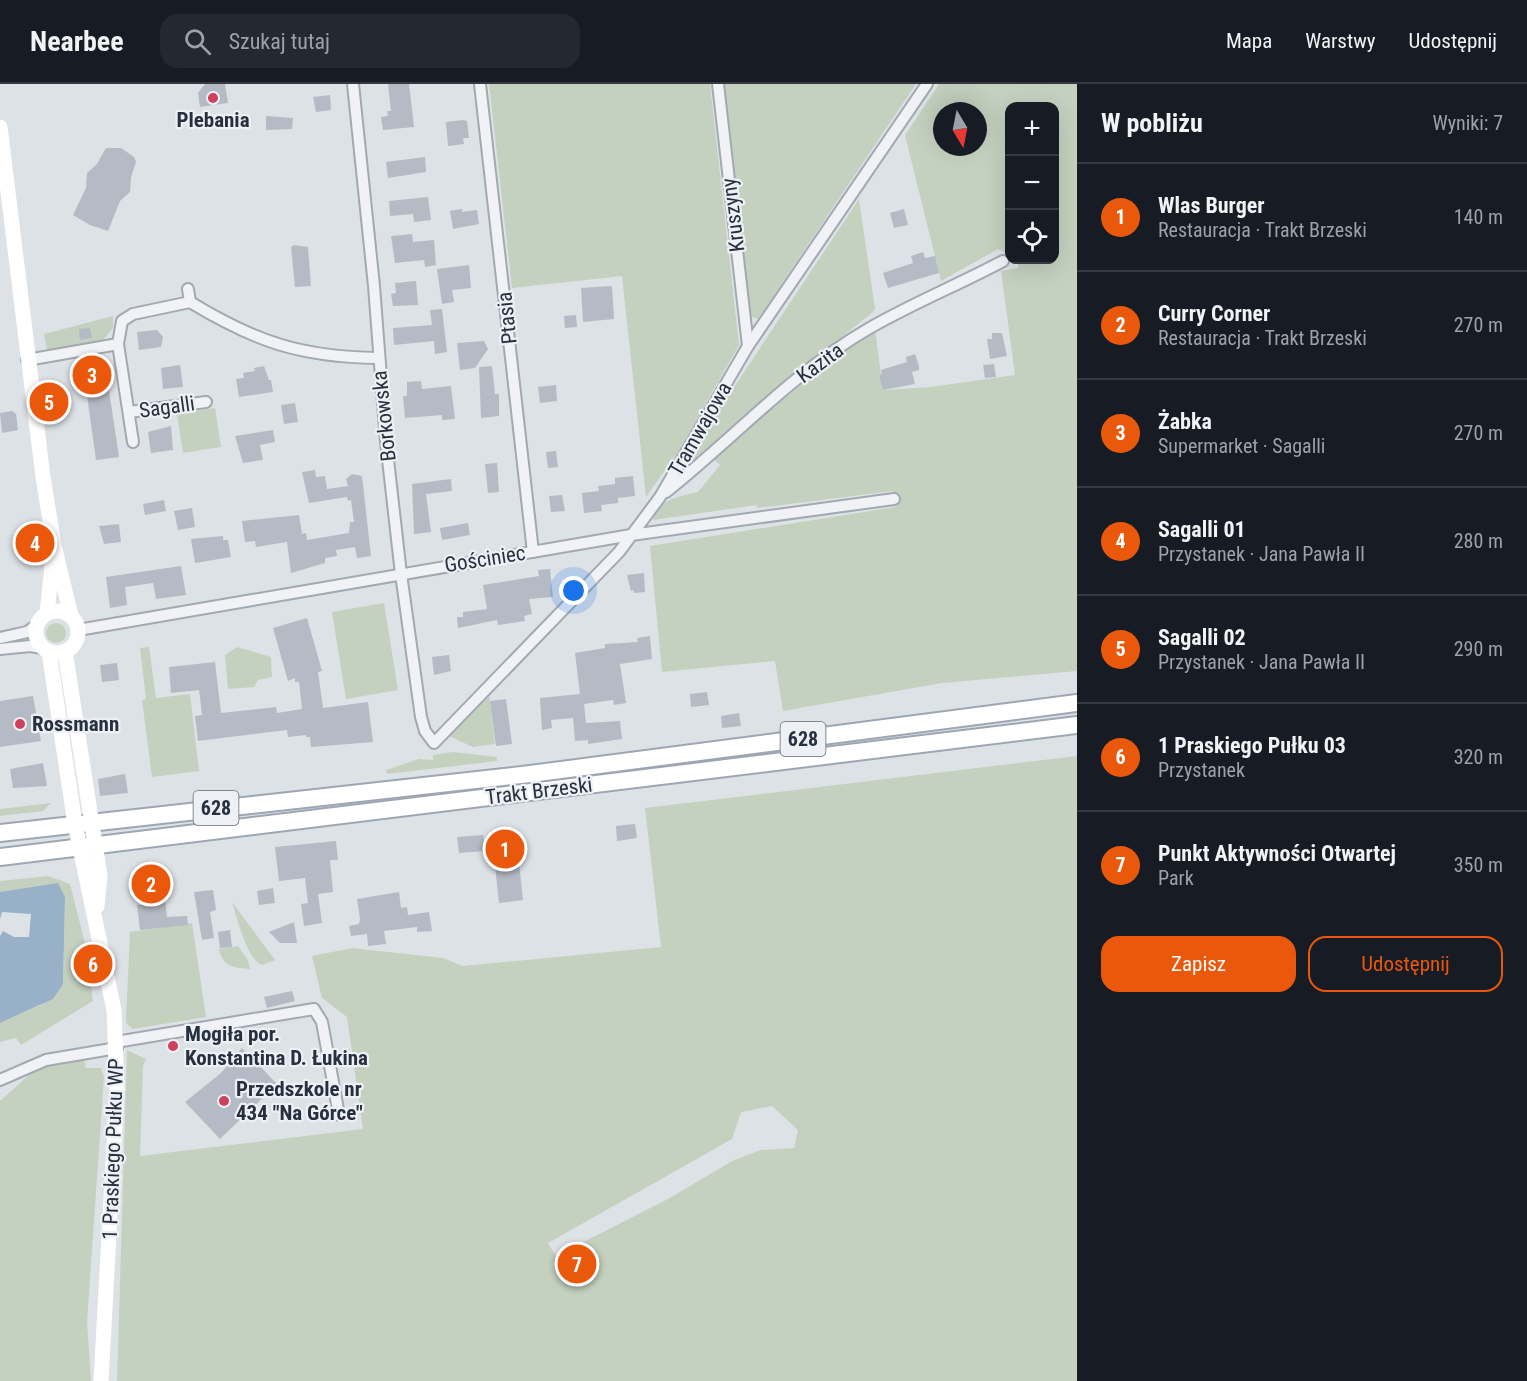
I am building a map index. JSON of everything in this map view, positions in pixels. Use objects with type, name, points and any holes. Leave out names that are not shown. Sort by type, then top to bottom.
[{"type":"main road","name":"Trakt Brzeski","points":[[0,833],[530,774],[1077,704]]},
{"type":"main road","name":"Trakt Brzeski","points":[[0,857],[1077,724]]},
{"type":"street","name":"Borkowska","points":[[352,84],[401,574],[421,717],[425,730],[434,743]]},
{"type":"street","name":"Ptasia","points":[[480,84],[533,552]]},
{"type":"street","name":"Kruszyny","points":[[718,84],[748,346]]},
{"type":"street","name":"Tramwajowa","points":[[434,743],[619,552],[660,497],[748,346],[927,84]]},
{"type":"street","points":[[0,127],[27,360],[54,545],[74,623],[74,644],[65,651],[30,646],[0,649]]},
{"type":"street","name":"Kazita","points":[[660,497],[702,463],[755,411],[817,363],[868,328],[1003,261]]},
{"type":"street","points":[[188,289],[190,302],[232,328],[279,346],[339,357],[378,358]]},
{"type":"street","name":"Sagalli","points":[[133,442],[118,344],[122,321],[133,314],[190,302]]},
{"type":"street","points":[[27,360],[118,344]]},
{"type":"street","name":"Sagalli","points":[[129,412],[206,402]]},
{"type":"street","name":"Gościniec","points":[[74,623],[401,574],[631,535],[894,498]]},
{"type":"street","points":[[54,545],[42,619],[36,638],[46,650],[83,823]]},
{"type":"street","points":[[0,638],[27,632],[56,611],[74,623]]},
{"type":"street","points":[[65,651],[83,823]]},
{"type":"street","name":"1 Praskiego Pułku WP","points":[[83,823],[97,918],[111,984],[117,1045],[116,1118],[101,1381]]},
{"type":"street","points":[[0,1080],[46,1060],[314,1009],[322,1022],[339,1115]]},
{"type":"green space","points":[[489,84],[710,84],[739,345],[678,452],[646,497],[622,276],[512,288]]},
{"type":"green space","points":[[724,84],[916,84],[758,319],[750,316]]},
{"type":"green space","points":[[939,84],[1077,84],[1077,671],[942,683],[783,711],[775,661],[662,672],[650,546],[895,507],[893,491],[757,508],[757,505],[653,520],[665,503],[677,497],[698,492],[720,465],[712,458],[857,339],[875,329],[883,390],[931,387],[1015,375],[1001,271],[1018,268],[1018,264],[1059,264],[1059,102],[1005,102],[1005,252],[998,249],[941,281],[905,135]]},
{"type":"green space","points":[[859,199],[875,309],[744,415],[693,461],[687,458]]},
{"type":"green space","points":[[113,316],[113,328],[102,341],[47,350],[44,334]]},
{"type":"green space","points":[[215,408],[221,447],[183,453],[177,414]]},
{"type":"green space","points":[[384,603],[398,690],[346,699],[332,612]]},
{"type":"green space","points":[[56,623],[63,626],[66,633],[63,640],[56,643],[49,640],[46,633],[49,626]]},
{"type":"green space","points":[[149,647],[156,698],[190,694],[199,771],[152,777],[142,700],[146,699],[140,648]]},
{"type":"green space","points":[[237,647],[271,657],[272,677],[258,680],[254,687],[228,689],[225,655]]},
{"type":"green space","points":[[489,694],[495,744],[473,747],[447,735]]},
{"type":"green space","points":[[453,752],[497,757],[497,761],[387,774],[386,770],[419,759],[433,760],[433,755]]},
{"type":"green space","points":[[1077,756],[1077,1381],[117,1381],[127,1050],[146,1059],[143,1066],[140,1156],[363,1129],[347,1017],[322,998],[312,956],[352,948],[443,958],[463,966],[661,947],[645,808]],"holes":[[[772,1106],[798,1130],[794,1148],[761,1150],[734,1160],[668,1199],[556,1256],[548,1243],[732,1139],[741,1112]]]},
{"type":"green space","points":[[51,803],[43,811],[0,816],[0,809]]},
{"type":"green space","points":[[48,876],[70,884],[85,943],[93,1001],[21,1045],[16,1038],[0,1042],[0,1023],[41,1005],[63,984],[65,897],[57,884],[0,892],[0,881]]},
{"type":"green space","points":[[232,902],[275,960],[262,965],[252,955],[243,937]]},
{"type":"green space","points":[[192,923],[206,1017],[133,1029],[127,1024],[126,1019],[130,932]]},
{"type":"green space","points":[[238,946],[248,960],[250,969],[229,965],[220,955],[219,949]]},
{"type":"green space","points":[[84,1059],[86,1068],[101,1068],[104,1077],[87,1322],[91,1381],[0,1381],[0,1101],[37,1068]]},
{"type":"water","points":[[58,883],[65,897],[63,984],[53,999],[0,1023],[0,936],[3,931],[14,937],[29,937],[31,914],[2,912],[0,919],[0,892]]},
{"type":"building","name":"Plebania","points":[[205,84],[225,84],[228,103],[200,107],[198,93]]},
{"type":"building","points":[[388,84],[409,84],[414,127],[383,130],[381,117],[388,116],[387,111],[391,111]]},
{"type":"building","points":[[330,95],[331,110],[316,112],[313,97]]},
{"type":"building","points":[[266,116],[293,118],[292,129],[266,130]]},
{"type":"building","points":[[467,121],[469,138],[463,138],[464,144],[448,146],[446,122]]},
{"type":"building","points":[[106,148],[121,148],[134,157],[136,162],[131,177],[130,192],[120,201],[108,231],[90,225],[73,215],[86,188],[87,173],[97,164]]},
{"type":"building","points":[[425,157],[426,172],[388,178],[386,162]]},
{"type":"building","points":[[428,197],[431,220],[414,222],[413,214],[390,216],[389,201]]},
{"type":"building","points":[[462,209],[462,212],[477,210],[479,224],[453,229],[450,211]]},
{"type":"building","points":[[904,209],[908,225],[894,228],[890,213]]},
{"type":"building","points":[[412,234],[413,242],[434,240],[436,265],[425,267],[424,260],[395,263],[391,236]]},
{"type":"building","points":[[294,245],[308,247],[311,286],[295,287],[291,247]]},
{"type":"building","points":[[923,252],[925,258],[935,256],[939,273],[888,288],[883,273],[913,263],[911,256]]},
{"type":"building","points":[[469,265],[471,288],[452,290],[454,302],[442,304],[437,269]]},
{"type":"building","points":[[416,281],[418,305],[393,306],[391,294],[396,293],[395,283]]},
{"type":"building","points":[[612,286],[614,319],[583,322],[581,288]]},
{"type":"building","points":[[442,309],[447,352],[435,354],[434,341],[394,345],[393,328],[432,325],[430,310]]},
{"type":"building","points":[[576,315],[577,327],[565,328],[564,316]]},
{"type":"building","points":[[90,328],[92,338],[80,340],[79,329]]},
{"type":"building","points":[[157,330],[163,337],[161,347],[139,350],[137,332]]},
{"type":"building","points":[[992,333],[1002,333],[1007,356],[990,359],[987,339],[992,339]]},
{"type":"building","points":[[484,341],[488,349],[475,368],[460,370],[457,343]]},
{"type":"building","points":[[915,354],[919,370],[912,372],[915,384],[883,390],[879,375],[882,374],[881,370],[907,362],[906,357]]},
{"type":"building","points":[[105,364],[119,457],[96,460],[83,367]]},
{"type":"building","points":[[994,364],[996,377],[985,378],[983,365]]},
{"type":"building","points":[[180,365],[183,387],[163,389],[161,368]]},
{"type":"building","points":[[264,366],[271,380],[273,392],[239,397],[236,379],[244,378],[243,373],[255,371],[254,368]]},
{"type":"building","points":[[492,366],[495,394],[499,394],[499,416],[481,418],[479,367]]},
{"type":"building","points":[[421,381],[422,389],[451,386],[455,419],[442,420],[442,415],[405,418],[403,396],[407,396],[407,382]]},
{"type":"building","points":[[556,385],[557,401],[540,403],[538,387]]},
{"type":"building","points":[[295,403],[298,422],[284,424],[281,405]]},
{"type":"building","points":[[12,411],[16,414],[18,430],[2,433],[0,413]]},
{"type":"building","points":[[171,426],[173,450],[151,453],[148,432]]},
{"type":"building","points":[[273,430],[275,442],[260,445],[263,460],[243,463],[235,436]]},
{"type":"building","points":[[556,451],[558,467],[548,468],[546,452]]},
{"type":"building","points":[[497,463],[499,492],[488,493],[485,464]]},
{"type":"building","points":[[315,470],[316,477],[325,476],[327,489],[348,486],[346,479],[352,474],[362,476],[371,556],[357,558],[355,547],[336,550],[337,556],[325,558],[325,563],[291,573],[287,542],[256,547],[255,541],[245,542],[242,521],[299,515],[302,534],[306,533],[307,540],[349,533],[350,522],[354,522],[351,500],[348,501],[347,497],[309,503],[302,472]]},
{"type":"building","points":[[633,476],[635,496],[618,498],[618,503],[601,505],[602,511],[584,513],[582,493],[599,491],[598,486],[615,484],[615,478]]},
{"type":"building","points":[[451,479],[452,491],[426,494],[431,532],[414,534],[412,484]]},
{"type":"building","points":[[562,495],[565,511],[551,512],[549,496]]},
{"type":"building","points":[[164,500],[166,511],[145,515],[143,504]]},
{"type":"building","points":[[192,508],[195,527],[178,530],[174,511]]},
{"type":"building","points":[[468,523],[470,535],[442,540],[440,528]]},
{"type":"building","points":[[119,524],[121,542],[104,544],[99,526]]},
{"type":"building","points":[[223,536],[223,540],[228,540],[231,557],[195,563],[191,539]]},
{"type":"building","points":[[181,566],[186,595],[156,599],[153,583],[125,587],[127,605],[110,608],[106,577]]},
{"type":"building","points":[[550,569],[553,597],[529,599],[532,614],[524,616],[525,621],[498,625],[497,620],[458,628],[457,617],[463,617],[463,612],[487,609],[483,585],[539,576],[538,570]]},
{"type":"building","points":[[644,573],[645,592],[634,593],[633,590],[631,591],[627,575]]},
{"type":"building","points":[[307,618],[322,671],[318,672],[323,708],[368,702],[373,742],[311,747],[310,737],[306,735],[288,737],[287,730],[198,741],[195,716],[202,715],[199,690],[171,693],[169,667],[215,662],[221,713],[276,707],[277,713],[302,709],[299,682],[295,682],[295,678],[288,681],[273,628]]},
{"type":"building","points":[[650,636],[652,659],[620,664],[626,703],[614,705],[613,700],[584,704],[586,723],[620,721],[622,739],[588,744],[588,740],[575,741],[573,718],[551,720],[552,728],[542,730],[540,698],[580,694],[575,653],[605,648],[605,644],[638,642],[637,638]]},
{"type":"building","points":[[449,655],[451,671],[434,675],[432,657]]},
{"type":"building","points":[[117,663],[119,680],[102,682],[100,665]]},
{"type":"building","points":[[707,692],[709,705],[691,707],[690,694]]},
{"type":"building","points":[[33,696],[41,741],[0,747],[0,701]]},
{"type":"building","points":[[506,699],[512,744],[496,746],[490,701]]},
{"type":"building","points":[[739,713],[741,726],[722,728],[721,716]]},
{"type":"building","points":[[43,763],[47,786],[13,788],[10,769]]},
{"type":"building","points":[[125,774],[128,793],[100,796],[98,779]]},
{"type":"building","points":[[635,824],[637,838],[617,841],[616,826]]},
{"type":"building","points":[[483,835],[485,851],[459,853],[457,837]]},
{"type":"building","points":[[336,841],[338,860],[330,860],[333,892],[318,894],[322,923],[304,926],[301,904],[308,903],[305,878],[279,881],[275,847]]},
{"type":"building","points":[[517,844],[523,900],[499,903],[493,847]]},
{"type":"building","points":[[163,879],[167,917],[187,916],[188,925],[140,930],[137,905],[142,905],[139,882]]},
{"type":"building","points":[[273,888],[275,903],[259,905],[257,891]]},
{"type":"building","points":[[213,890],[216,910],[210,912],[214,938],[202,940],[194,892]]},
{"type":"building","points":[[399,892],[401,908],[407,907],[408,915],[429,912],[432,931],[417,932],[417,927],[384,931],[386,944],[368,946],[367,934],[351,936],[349,926],[359,924],[360,919],[357,899]]},
{"type":"building","points":[[294,922],[297,943],[280,943],[269,932]]},
{"type":"building","points":[[230,930],[232,947],[220,948],[218,932]]},
{"type":"building","points":[[292,991],[295,1001],[267,1008],[264,997]]},
{"type":"building","points":[[242,1048],[277,1084],[220,1139],[185,1102],[221,1073]]},
{"type":"place","name":"Plebania","points":[[213,98]]},
{"type":"place","name":"Żabka","points":[[92,375]]},
{"type":"place","name":"Sagalli 02","points":[[49,402]]},
{"type":"place","name":"Sagalli 01","points":[[35,543]]},
{"type":"place","name":"Rossmann","points":[[20,724]]},
{"type":"place","name":"Wlas Burger","points":[[505,849]]},
{"type":"place","name":"Curry Corner","points":[[151,884]]},
{"type":"place","name":"1 Praskiego Pułku 03","points":[[93,964]]},
{"type":"place","name":"Mogiła por. Konstantina D. Łukina","points":[[173,1046]]},
{"type":"place","name":"Przedszkole nr 434 \"Na Górce\"","points":[[224,1101]]},
{"type":"place","name":"Punkt Aktywności Otwartej","points":[[577,1264]]}]
